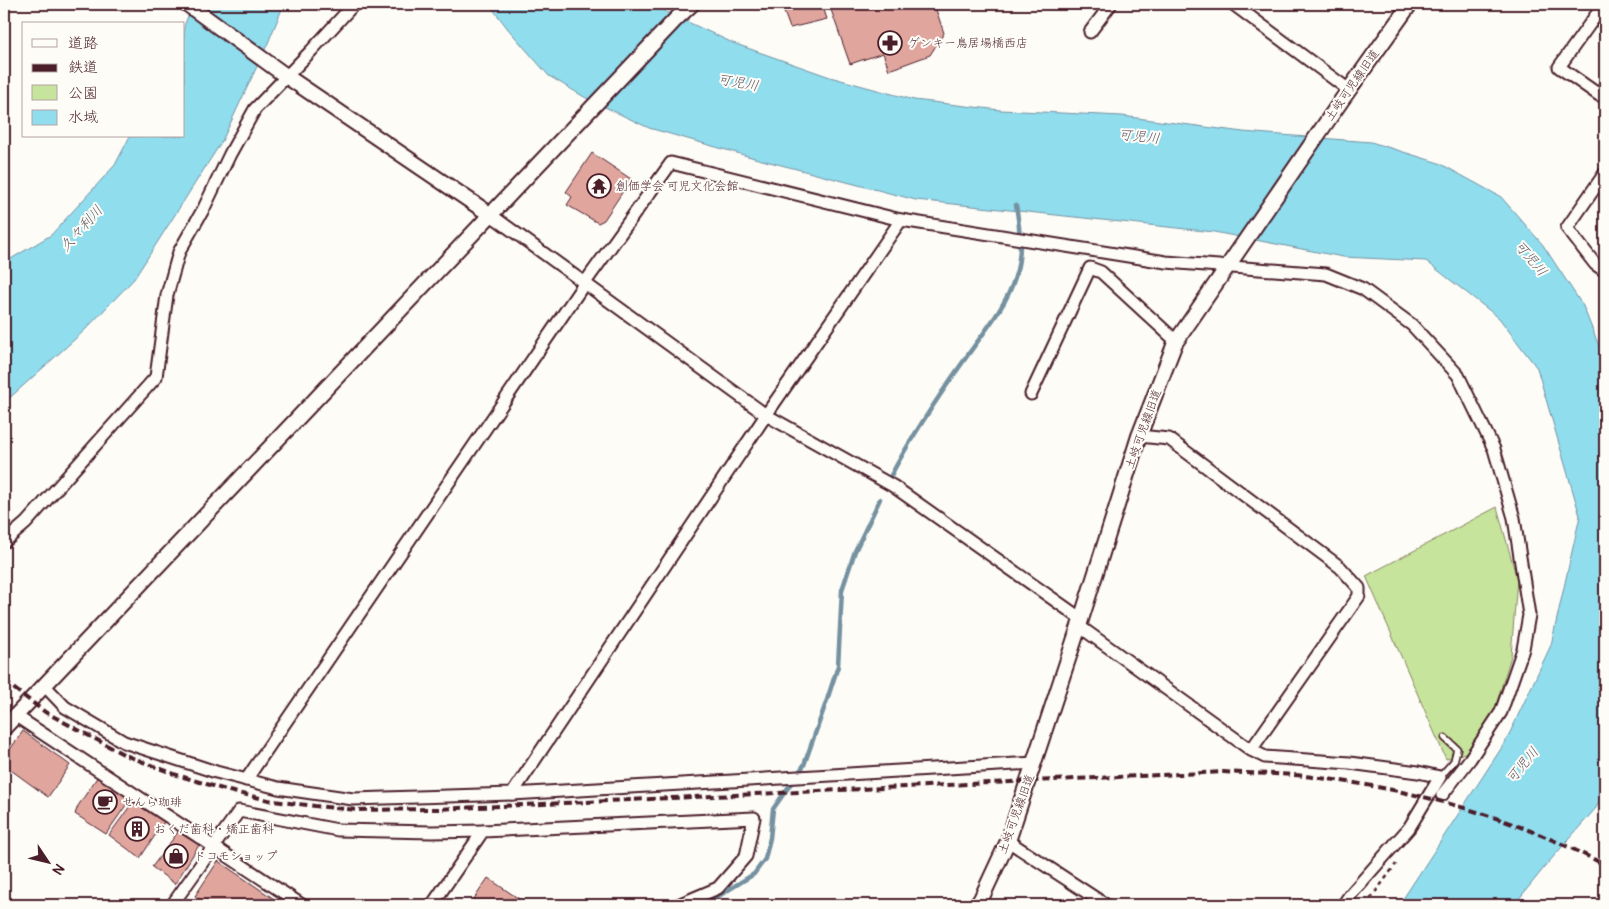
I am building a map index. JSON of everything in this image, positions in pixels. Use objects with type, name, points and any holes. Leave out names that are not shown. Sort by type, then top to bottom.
[{"type":"street","points":[[187,4],[286,76],[491,215],[766,415],[893,486],[1080,622],[1251,750],[1265,756],[1359,764],[1440,777],[1409,828],[1343,905]]},
{"type":"street","points":[[4,542],[26,523],[156,377],[167,295],[179,252],[204,208],[230,154],[254,109],[354,4]]},
{"type":"street","points":[[4,728],[692,4]]},
{"type":"street","points":[[1090,32],[1111,4]]},
{"type":"street","points":[[1233,4],[1345,95]]},
{"type":"street","name":"土岐可児線旧道","points":[[977,905],[1008,841],[1139,436],[1176,341],[1410,4]]},
{"type":"street","points":[[1604,4],[1560,67],[1599,95],[1605,86]]},
{"type":"street","points":[[246,780],[584,284],[671,164],[901,220],[1166,262],[1326,274],[1363,289],[1412,325],[1458,375],[1494,449],[1514,518],[1529,615],[1523,649],[1500,712],[1470,759],[1442,796]]},
{"type":"street","points":[[1605,173],[1567,228],[1595,264],[1605,271]]},
{"type":"street","points":[[512,794],[766,415],[901,220]]},
{"type":"street","points":[[1031,394],[1090,268],[1102,272],[1176,341]]},
{"type":"street","points":[[1139,436],[1169,438],[1333,561],[1359,588],[1359,596],[1251,750]]},
{"type":"street","points":[[45,686],[65,706],[124,742],[216,772],[278,788],[353,799],[512,794],[1034,762]]},
{"type":"street","points":[[16,716],[302,905]]},
{"type":"street","points":[[172,905],[239,811],[338,830],[432,832],[754,818],[746,856],[740,863],[718,888],[678,905]]},
{"type":"street","points":[[432,905],[483,831]]},
{"type":"street","points":[[1008,841],[1106,905]]},
{"type":"lane","points":[[1440,777],[1454,761],[1458,749],[1445,738]]},
{"type":"green space","points":[[1497,507],[1517,579],[1511,656],[1494,712],[1468,752],[1446,759],[1366,576]]},
{"type":"water","name":"久々利川","points":[[193,4],[284,4],[268,43],[222,141],[134,279],[85,330],[4,403],[4,263],[51,235],[115,165],[129,138],[185,138],[185,24]]},
{"type":"water","name":"可児川","points":[[489,4],[649,4],[733,43],[830,77],[914,100],[1000,110],[1122,116],[1243,132],[1371,142],[1439,163],[1501,197],[1543,245],[1583,306],[1605,361],[1605,790],[1596,808],[1514,905],[1399,905],[1506,741],[1551,645],[1580,516],[1537,368],[1499,318],[1426,261],[1343,257],[1214,232],[916,200],[758,159],[649,128],[586,98],[549,76]]},
{"type":"building","points":[[781,4],[822,4],[827,19],[790,28]]},
{"type":"building","name":"ゲンキー鳥居場橋西店","points":[[829,4],[934,4],[944,33],[930,55],[889,70],[883,53],[850,64]]},
{"type":"building","name":"創価学会 可児文化会館","points":[[592,153],[631,179],[604,220],[598,223],[567,205],[572,197],[566,192]]},
{"type":"building","points":[[23,731],[70,765],[48,797],[4,765],[4,758]]},
{"type":"building","name":"せんら珈琲","points":[[98,776],[131,798],[106,834],[75,814],[78,806]]},
{"type":"building","name":"おくだ歯科・矯正歯科","points":[[133,802],[164,822],[140,858],[109,835]]},
{"type":"building","name":"ドコモショップ","points":[[178,832],[199,845],[175,884],[152,867]]},
{"type":"building","points":[[218,861],[283,905],[199,905],[202,901],[195,896]]},
{"type":"building","points":[[488,878],[528,905],[470,905]]},
{"type":"waterway","points":[[889,479],[925,418],[1006,299],[1018,268],[1020,250],[1020,232],[1016,205]]},
{"type":"waterway","points":[[704,905],[754,874],[765,859],[770,838],[773,809],[804,765],[838,666],[842,590],[855,551],[880,499]]},
{"type":"railway","points":[[4,681],[45,712],[125,755],[177,775],[229,791],[273,801],[315,806],[357,810],[437,809],[1224,772],[1279,774],[1350,782],[1426,797],[1499,819],[1570,848],[1605,865]]},
{"type":"place","name":"ゲンキー鳥居場橋西店","points":[[890,43]]},
{"type":"place","name":"創価学会 可児文化会館","points":[[599,186]]},
{"type":"place","name":"せんら珈琲","points":[[105,802]]},
{"type":"place","name":"おくだ歯科・矯正歯科","points":[[137,829]]},
{"type":"place","name":"ドコモショップ","points":[[176,856]]}]
